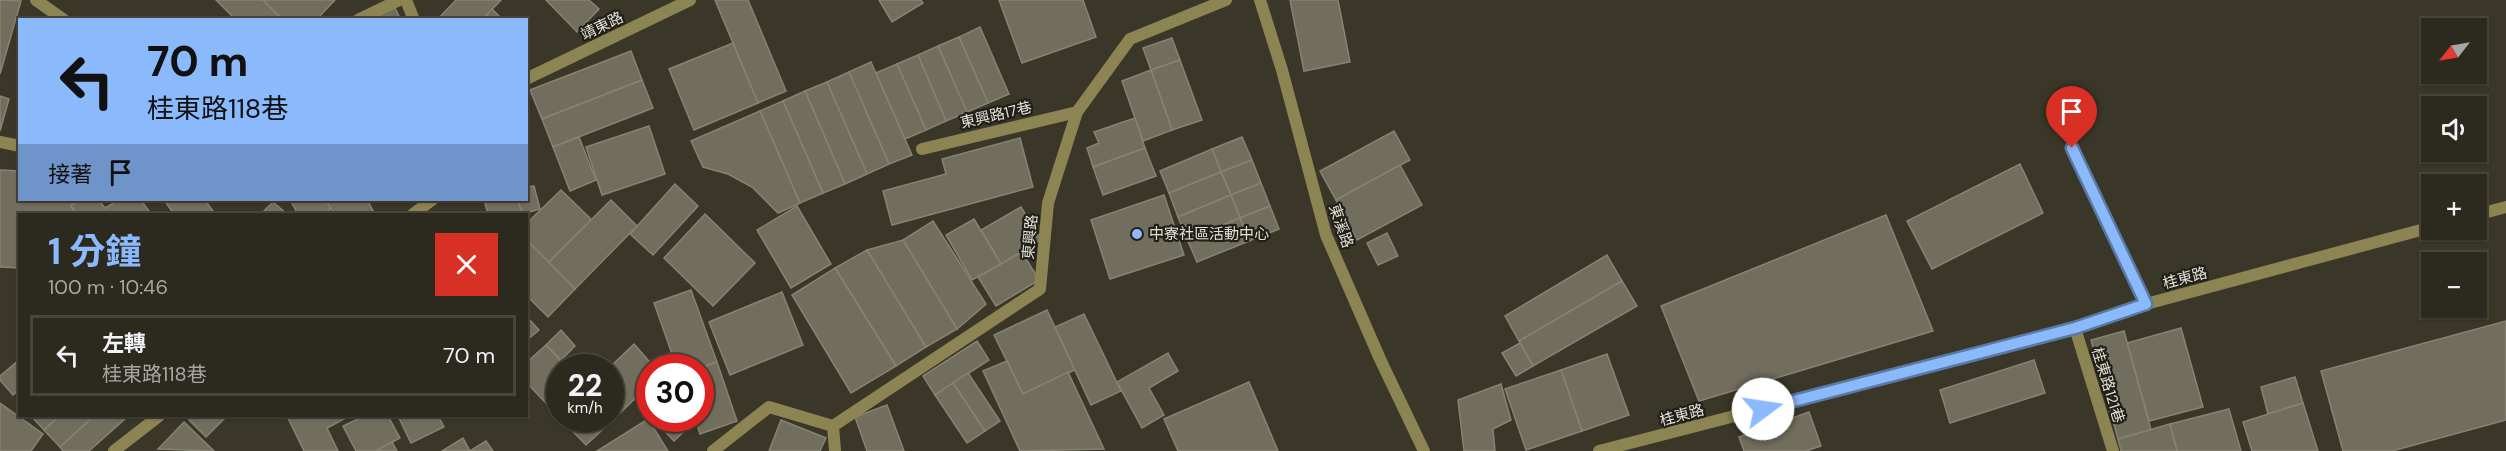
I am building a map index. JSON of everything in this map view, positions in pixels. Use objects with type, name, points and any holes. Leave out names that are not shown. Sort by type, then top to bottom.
[{"type":"street","points":[[36,0],[61,18]]},
{"type":"street","points":[[362,18],[399,0]]},
{"type":"street","points":[[406,0],[413,18]]},
{"type":"street","name":"靖東路","points":[[528,78],[690,0]]},
{"type":"street","name":"東興路","points":[[833,426],[1040,289],[1048,203],[1077,112],[1130,39],[1226,0]]},
{"type":"street","name":"東溪路","points":[[1260,0],[1282,70],[1326,235],[1380,359],[1424,451]]},
{"type":"street","name":"東興路17巷","points":[[921,148],[1077,112]]},
{"type":"street","points":[[0,142],[18,146]]},
{"type":"street","points":[[2072,148],[2146,304]]},
{"type":"street","points":[[414,213],[431,201]]},
{"type":"street","points":[[2487,212],[2506,207]]},
{"type":"street","name":"桂東路","points":[[1599,451],[1629,447],[2075,328],[2146,304],[2421,230]]},
{"type":"street","name":"桂東路121巷","points":[[2075,328],[2113,451]]},
{"type":"street","points":[[713,451],[769,407],[833,426],[835,451]]},
{"type":"street","points":[[114,451],[158,417]]},
{"type":"building","points":[[0,0],[21,1],[0,74]]},
{"type":"building","points":[[216,0],[263,0],[281,18],[234,18]]},
{"type":"building","points":[[263,0],[335,0],[318,18],[281,18]]},
{"type":"building","points":[[456,0],[501,0],[484,18],[439,18]]},
{"type":"building","points":[[546,0],[589,0],[599,9],[577,32]]},
{"type":"building","points":[[715,0],[748,0],[786,91],[758,103]]},
{"type":"building","points":[[879,0],[921,0],[923,3],[892,22]]},
{"type":"building","points":[[999,0],[1083,0],[1096,37],[1022,63]]},
{"type":"building","points":[[1290,0],[1338,0],[1350,62],[1304,71]]},
{"type":"building","points":[[393,4],[400,18],[368,18]]},
{"type":"building","points":[[492,9],[501,18],[484,18]]},
{"type":"building","points":[[980,27],[1009,94],[988,103],[959,37]]},
{"type":"building","points":[[959,37],[988,103],[967,112],[938,46]]},
{"type":"building","points":[[1172,38],[1180,60],[1151,70],[1143,48]]},
{"type":"building","points":[[733,43],[758,103],[694,130],[669,69]]},
{"type":"building","points":[[938,46],[967,112],[946,121],[918,55]]},
{"type":"building","points":[[631,51],[642,80],[542,119],[530,90]]},
{"type":"building","points":[[918,55],[946,121],[926,130],[897,64]]},
{"type":"building","points":[[1180,60],[1202,120],[1172,130],[1151,70]]},
{"type":"building","points":[[871,62],[912,155],[889,164],[849,72]]},
{"type":"building","points":[[897,64],[926,130],[905,139],[876,73]]},
{"type":"building","points":[[1151,70],[1172,130],[1143,141],[1122,81]]},
{"type":"building","points":[[849,72],[889,164],[867,174],[827,82]]},
{"type":"building","points":[[642,80],[653,108],[553,147],[542,119]]},
{"type":"building","points":[[827,82],[867,174],[845,184],[805,91]]},
{"type":"building","points":[[805,91],[845,184],[823,193],[783,101]]},
{"type":"building","points":[[0,96],[9,99],[0,131]]},
{"type":"building","points":[[783,101],[823,193],[800,203],[760,111]]},
{"type":"building","points":[[760,111],[800,203],[778,213],[752,187],[728,174],[703,167],[691,141]]},
{"type":"building","points":[[1135,118],[1145,148],[1093,167],[1087,148],[1099,143],[1094,132]]},
{"type":"building","points":[[649,126],[665,174],[602,195],[586,147]]},
{"type":"building","points":[[1394,131],[1410,160],[1336,200],[1320,171]]},
{"type":"building","points":[[579,137],[596,180],[570,191],[553,147]]},
{"type":"building","points":[[1242,137],[1252,160],[1221,172],[1212,149]]},
{"type":"building","points":[[1020,138],[1033,187],[892,225],[883,191],[946,174],[942,159]]},
{"type":"building","points":[[1145,148],[1156,176],[1103,195],[1093,167]]},
{"type":"building","points":[[1212,149],[1221,172],[1169,193],[1160,171]]},
{"type":"building","points":[[1252,160],[1261,183],[1231,195],[1221,172]]},
{"type":"building","points":[[2020,164],[2043,213],[1932,269],[1907,221]]},
{"type":"building","points":[[1400,165],[1422,205],[1357,240],[1336,200]]},
{"type":"building","points":[[0,170],[18,171],[18,201],[78,201],[71,206],[75,213],[18,213],[18,268],[0,267]]},
{"type":"building","points":[[1221,172],[1231,195],[1178,217],[1169,193]]},
{"type":"building","points":[[1261,183],[1270,206],[1240,218],[1231,195]]},
{"type":"building","points":[[675,184],[698,206],[653,255],[630,234]]},
{"type":"building","points":[[534,186],[540,209],[522,213],[518,201],[528,201],[528,187]]},
{"type":"building","points":[[561,190],[592,220],[548,263],[528,242],[528,222]]},
{"type":"building","name":"中寮社區活動中心","points":[[1164,195],[1184,255],[1110,279],[1091,220]]},
{"type":"building","points":[[1231,195],[1240,218],[1187,239],[1178,217]]},
{"type":"building","points":[[611,200],[637,226],[575,289],[548,263]]},
{"type":"building","points":[[78,201],[100,201],[105,208],[117,201],[142,201],[150,213],[75,213],[71,206]]},
{"type":"building","points":[[165,201],[206,201],[214,213],[173,213]]},
{"type":"building","points":[[291,201],[327,201],[331,209],[324,213],[297,213]]},
{"type":"building","points":[[327,201],[368,201],[374,213],[333,213]]},
{"type":"building","points":[[484,201],[518,201],[522,213],[488,213]]},
{"type":"building","points":[[273,202],[286,213],[262,213]]},
{"type":"building","points":[[797,206],[831,264],[791,288],[757,230]]},
{"type":"building","points":[[1270,206],[1279,229],[1249,241],[1240,218]]},
{"type":"building","points":[[1021,207],[1041,240],[1001,264],[981,230]]},
{"type":"building","points":[[705,214],[755,263],[713,306],[664,258]]},
{"type":"building","points":[[1886,215],[1933,331],[1699,401],[1661,306]]},
{"type":"building","points":[[1240,218],[1249,241],[1197,262],[1187,239]]},
{"type":"building","points":[[974,219],[1001,264],[972,280],[946,235]]},
{"type":"building","points":[[933,221],[986,304],[957,329],[903,240]]},
{"type":"building","points":[[1387,233],[1398,256],[1378,265],[1367,243]]},
{"type":"building","points":[[903,240],[957,329],[926,347],[867,250]]},
{"type":"building","points":[[528,241],[575,289],[548,317],[528,297]]},
{"type":"building","points":[[867,250],[926,347],[896,366],[835,268]]},
{"type":"building","points":[[1022,252],[1039,280],[996,306],[978,277]]},
{"type":"building","points":[[1607,255],[1622,281],[1519,341],[1505,316]]},
{"type":"building","points":[[835,268],[896,366],[851,393],[792,295]]},
{"type":"building","points":[[1622,281],[1637,306],[1533,366],[1519,341]]},
{"type":"building","points":[[691,290],[717,362],[714,363],[714,354],[672,354],[654,303]]},
{"type":"building","points":[[782,292],[803,345],[730,375],[709,322]]},
{"type":"building","points":[[1047,310],[1075,370],[1023,394],[994,335]]},
{"type":"building","points":[[1084,314],[1121,391],[1091,405],[1055,327]]},
{"type":"building","points":[[528,318],[539,330],[528,339]]},
{"type":"building","points":[[2506,321],[2506,420],[2392,451],[2343,451],[2321,371]]},
{"type":"building","points":[[2181,328],[2203,407],[2149,421],[2127,343]]},
{"type":"building","points":[[561,330],[575,346],[567,354],[555,354],[546,345]]},
{"type":"building","points":[[2124,331],[2151,430],[2118,439],[2091,340]]},
{"type":"building","points":[[977,341],[989,360],[935,395],[923,376]]},
{"type":"building","points":[[1520,343],[1533,366],[1516,376],[1502,353]]},
{"type":"building","points":[[634,344],[643,354],[636,354],[636,398],[624,409],[624,354]]},
{"type":"building","points":[[546,345],[554,354],[546,354],[546,403],[528,384],[528,361]]},
{"type":"building","points":[[1168,353],[1178,371],[1149,388],[1164,415],[1142,428],[1117,382]]},
{"type":"building","points":[[1607,354],[1629,415],[1582,431],[1561,370]]},
{"type":"building","points":[[2034,360],[2045,393],[1950,423],[1940,390]]},
{"type":"building","points":[[18,361],[18,391],[13,395],[0,380],[0,376]]},
{"type":"building","points":[[1007,361],[1023,394],[1068,372],[1104,449],[1020,451],[983,371]]},
{"type":"building","points":[[717,362],[737,421],[714,429],[714,363]]},
{"type":"building","points":[[1561,370],[1582,431],[1526,450],[1505,389]]},
{"type":"building","points":[[968,373],[1000,421],[985,431],[953,383]]},
{"type":"building","points":[[2295,377],[2303,403],[2268,414],[2261,387]]},
{"type":"building","points":[[1249,382],[1278,451],[1178,451],[1164,419]]},
{"type":"building","points":[[953,383],[985,431],[967,443],[935,395]]},
{"type":"building","points":[[1501,384],[1511,420],[1493,429],[1495,451],[1464,451],[1458,400]]},
{"type":"building","points":[[0,403],[43,434],[31,451],[0,451]]},
{"type":"building","points":[[2303,403],[2318,451],[2252,451],[2243,422]]},
{"type":"building","points":[[887,405],[904,451],[867,451],[855,417]]},
{"type":"building","points":[[2229,409],[2241,451],[2177,451],[2170,424]]},
{"type":"building","points":[[1809,412],[1821,446],[1806,451],[1744,451],[1739,437]]},
{"type":"building","points":[[32,417],[59,417],[44,430]]},
{"type":"building","points":[[59,417],[93,417],[60,447],[44,430]]},
{"type":"building","points":[[93,417],[126,418],[89,451],[63,451],[60,447]]},
{"type":"building","points":[[192,417],[226,417],[206,437],[189,420]]},
{"type":"building","points":[[287,417],[346,417],[327,428],[338,451],[304,451]]},
{"type":"building","points":[[362,417],[389,417],[400,438],[376,451],[356,451],[343,426]]},
{"type":"building","points":[[398,417],[439,417],[444,427],[411,443]]},
{"type":"building","points":[[781,420],[826,438],[820,451],[769,451]]},
{"type":"building","points":[[184,422],[214,451],[158,449]]},
{"type":"building","points":[[2170,424],[2177,451],[2121,451],[2118,439]]},
{"type":"building","points":[[636,427],[636,432],[656,432],[668,451],[597,451]]},
{"type":"building","points":[[573,432],[600,432],[586,445]]},
{"type":"building","points":[[665,432],[683,432],[674,441]]},
{"type":"building","points":[[463,438],[470,451],[442,451]]},
{"type":"building","points":[[486,441],[493,451],[470,451]]},
{"type":"building","points":[[392,442],[397,451],[376,451]]},
{"type":"place","name":"中寮社區活動中心","points":[[1137,234]]},
{"type":"route","points":[[1763,409],[2075,328],[2146,304],[2072,148]]}]
